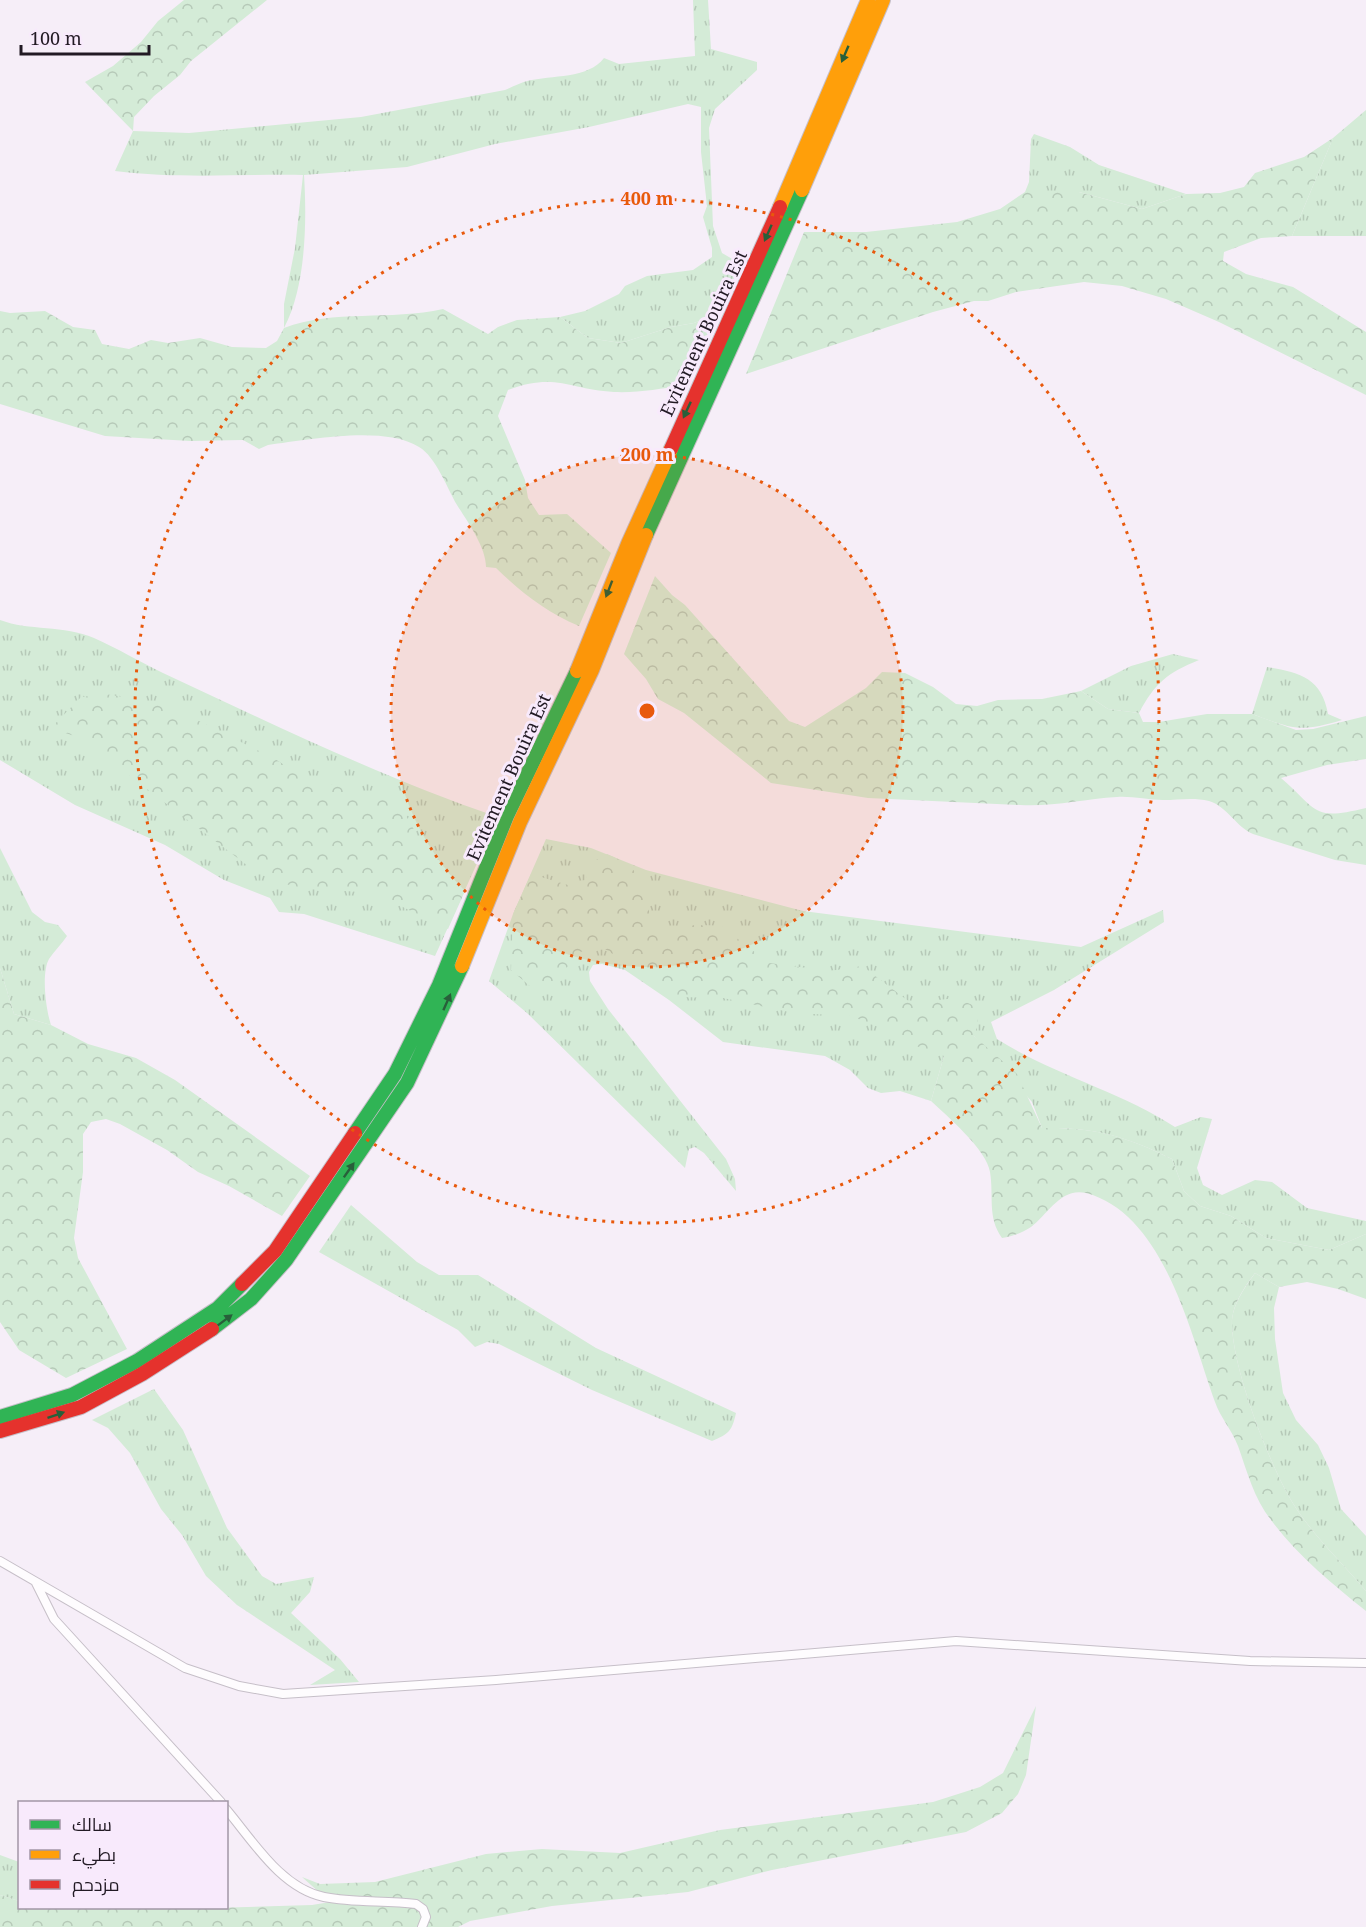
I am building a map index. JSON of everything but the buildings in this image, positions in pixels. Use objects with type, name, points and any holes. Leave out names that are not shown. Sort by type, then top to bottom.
[{"type":"highway","name":"Evitement Bouira Est","points":[[0,1417],[72,1395],[137,1361],[218,1308],[275,1251],[395,1074],[439,985],[507,816],[580,662],[624,552],[772,226],[868,0]]},
{"type":"highway","points":[[0,1431],[81,1407],[142,1374],[226,1320],[251,1299],[286,1260],[395,1102],[431,1039],[520,822],[592,670],[636,557],[785,231],[883,0]]},
{"type":"street","points":[[0,1561],[35,1583],[59,1593],[185,1668],[239,1686],[275,1693],[496,1680],[956,1641],[1250,1661],[1366,1663]]},
{"type":"street","points":[[35,1583],[54,1619],[219,1801]]},
{"type":"street","points":[[228,1811],[276,1868],[304,1891],[324,1897],[416,1904],[423,1909],[426,1917],[422,1927]]},
{"type":"green space","points":[[184,0],[267,0],[191,61],[180,75],[154,96],[134,117],[133,131],[85,82],[113,66],[141,42],[158,21]]},
{"type":"green space","points":[[693,0],[708,0],[711,49],[757,62],[757,70],[715,109],[709,128],[713,226],[722,253],[741,264],[718,313],[694,323],[671,327],[621,343],[588,338],[560,317],[585,311],[619,294],[625,286],[647,276],[693,270],[712,257],[712,248],[703,217],[707,206],[701,152],[701,107],[688,104],[589,127],[495,144],[407,167],[304,175],[305,233],[301,274],[297,293],[284,328],[284,304],[295,248],[303,175],[185,176],[115,171],[133,131],[189,133],[361,117],[505,90],[527,81],[579,73],[589,70],[604,58],[619,64],[695,56]]},
{"type":"green space","points":[[1366,110],[1366,236],[1292,236],[1333,138]]},
{"type":"green space","points":[[1034,134],[1070,147],[1099,165],[1186,194],[1142,209],[1079,192],[1025,192],[1029,182],[1031,139]]},
{"type":"green space","points":[[1333,138],[1292,236],[1261,238],[1224,252],[1223,261],[1246,274],[1293,287],[1366,332],[1366,395],[1219,322],[1166,299],[1122,286],[1084,282],[1016,292],[988,301],[974,301],[933,312],[746,374],[804,232],[866,232],[957,222],[1000,209],[1025,192],[1079,192],[1142,209],[1186,194],[1220,193],[1244,187],[1255,173],[1304,157]]},
{"type":"green space","points":[[443,309],[488,334],[498,327],[517,320],[560,317],[588,338],[621,343],[671,327],[694,323],[718,313],[684,385],[614,392],[539,382],[508,390],[498,416],[525,480],[528,498],[539,515],[567,514],[611,553],[579,626],[535,601],[496,568],[486,567],[483,551],[471,526],[436,465],[419,447],[404,440],[366,435],[345,436],[268,445],[259,449],[243,440],[190,441],[105,436],[0,404],[0,311],[10,313],[45,311],[73,327],[95,330],[102,344],[129,349],[151,340],[168,343],[200,338],[232,347],[266,348],[277,341],[284,328],[303,322]]},
{"type":"green space","points":[[655,576],[672,595],[685,605],[789,721],[805,727],[866,688],[882,672],[905,673],[933,687],[956,704],[977,706],[998,700],[1042,699],[1081,691],[1108,709],[1139,713],[1143,722],[1159,722],[1207,714],[1252,714],[1296,730],[1313,729],[1366,716],[1366,759],[1327,765],[1281,778],[1310,805],[1325,813],[1366,808],[1366,865],[1335,860],[1253,834],[1222,808],[1203,800],[1117,797],[1044,805],[1020,805],[868,798],[771,783],[684,713],[658,699],[646,679],[624,654]]},
{"type":"green space","points":[[0,620],[23,626],[71,631],[94,638],[163,673],[329,750],[455,802],[498,817],[435,956],[304,914],[279,912],[270,898],[224,880],[165,845],[75,805],[0,760]]},
{"type":"green space","points":[[1173,654],[1199,660],[1163,680],[1139,713],[1108,709],[1081,691],[1131,666]]},
{"type":"green space","points":[[1267,667],[1289,671],[1307,679],[1320,692],[1328,714],[1342,720],[1316,727],[1296,728],[1252,714]]},
{"type":"green space","points":[[105,694],[142,700],[181,712],[275,759],[311,782],[349,786],[365,794],[386,795],[401,807],[417,835],[423,855],[430,860],[440,859],[450,866],[452,882],[465,891],[448,929],[374,893],[301,888],[274,881],[252,869],[80,738],[51,728],[81,697]]},
{"type":"green space","points":[[546,839],[591,848],[646,870],[803,911],[1081,947],[1163,910],[1164,922],[1054,990],[991,1022],[997,1039],[1041,1063],[1132,1103],[1175,1127],[1201,1117],[1212,1119],[1197,1168],[1203,1185],[1222,1195],[1255,1180],[1272,1182],[1307,1208],[1366,1221],[1366,1234],[1329,1250],[1266,1238],[1231,1216],[1200,1206],[1184,1191],[1172,1159],[1109,1134],[1077,1129],[1042,1128],[1032,1102],[974,1036],[944,1056],[931,1101],[900,1091],[881,1093],[868,1088],[850,1070],[825,1056],[723,1042],[669,1000],[625,970],[602,964],[593,965],[589,972],[590,981],[608,1009],[726,1159],[735,1179],[736,1191],[704,1153],[695,1147],[689,1149],[685,1168],[527,1013],[489,981],[513,914]]},
{"type":"green space","points":[[0,848],[32,912],[45,922],[58,925],[67,936],[49,959],[45,973],[47,1010],[51,1025],[14,1014],[0,968]]},
{"type":"green space","points":[[607,854],[629,866],[636,873],[648,900],[650,924],[662,931],[695,925],[721,926],[769,963],[830,971],[862,966],[911,1003],[956,998],[975,1006],[978,1024],[974,1036],[1017,1074],[1042,1128],[1078,1129],[1109,1134],[1140,1144],[1172,1159],[1184,1191],[1200,1206],[1231,1216],[1266,1238],[1329,1250],[1366,1234],[1366,1299],[1338,1289],[1307,1282],[1279,1287],[1255,1273],[1236,1304],[1232,1326],[1238,1366],[1245,1389],[1261,1436],[1279,1478],[1305,1521],[1366,1591],[1366,1611],[1304,1557],[1265,1512],[1235,1440],[1217,1408],[1171,1281],[1155,1251],[1136,1225],[1113,1205],[1086,1193],[1077,1192],[1062,1198],[1028,1229],[1002,1238],[994,1222],[990,1172],[987,1163],[965,1134],[931,1101],[944,1056],[905,1042],[881,1028],[851,1016],[794,1013],[723,998],[679,997],[605,949],[579,952],[554,984],[531,987],[511,970],[513,914],[531,874],[568,885],[585,880],[594,861]]},
{"type":"green space","points":[[0,968],[14,1014],[51,1025],[88,1044],[136,1058],[175,1080],[310,1176],[282,1216],[229,1186],[198,1172],[167,1150],[120,1124],[106,1119],[91,1122],[83,1134],[83,1172],[74,1238],[78,1258],[127,1349],[66,1378],[19,1350],[0,1322]]},
{"type":"green space","points":[[351,1205],[417,1262],[439,1275],[478,1275],[596,1348],[736,1413],[731,1428],[726,1434],[712,1441],[592,1390],[499,1344],[487,1342],[475,1347],[458,1330],[319,1252]]},
{"type":"green space","points":[[1255,1273],[1279,1287],[1274,1308],[1275,1339],[1283,1393],[1296,1420],[1318,1445],[1329,1468],[1341,1509],[1366,1536],[1366,1591],[1296,1508],[1279,1478],[1252,1412],[1238,1366],[1232,1319],[1236,1305]]},
{"type":"green space","points":[[154,1389],[183,1430],[227,1528],[262,1576],[276,1584],[314,1577],[310,1592],[291,1613],[340,1659],[359,1682],[310,1685],[335,1670],[237,1605],[206,1576],[182,1535],[161,1509],[130,1453],[108,1428],[92,1420]]},
{"type":"green space","points":[[1036,1706],[1026,1775],[1018,1794],[1002,1813],[966,1832],[772,1870],[688,1892],[552,1906],[470,1921],[458,1927],[0,1927],[0,1895],[18,1901],[18,1909],[228,1909],[312,1905],[330,1902],[302,1877],[320,1884],[375,1882],[486,1854],[542,1849],[620,1853],[720,1830],[933,1802],[980,1787],[1003,1773]]},
{"type":"green space","points":[[0,1855],[18,1862],[18,1901],[0,1895]]},
{"type":"traffic: fast","points":[[646,535],[802,190]]},
{"type":"traffic: fast","points":[[355,1133],[395,1074],[439,985],[507,816],[577,671]]},
{"type":"traffic: fast","points":[[212,1329],[251,1299],[286,1260],[407,1083],[462,966]]},
{"type":"traffic: fast","points":[[0,1417],[72,1395],[137,1361],[218,1308],[242,1284]]},
{"type":"traffic: slow","points":[[780,207],[868,0]]},
{"type":"traffic: slow","points":[[802,190],[883,0]]},
{"type":"traffic: slow","points":[[577,671],[628,544],[671,449]]},
{"type":"traffic: slow","points":[[462,966],[520,822],[592,670],[646,535]]},
{"type":"traffic: jam","points":[[671,449],[780,207]]},
{"type":"traffic: jam","points":[[242,1284],[275,1251],[355,1133]]},
{"type":"traffic: jam","points":[[0,1431],[81,1407],[142,1374],[212,1329]]}]
